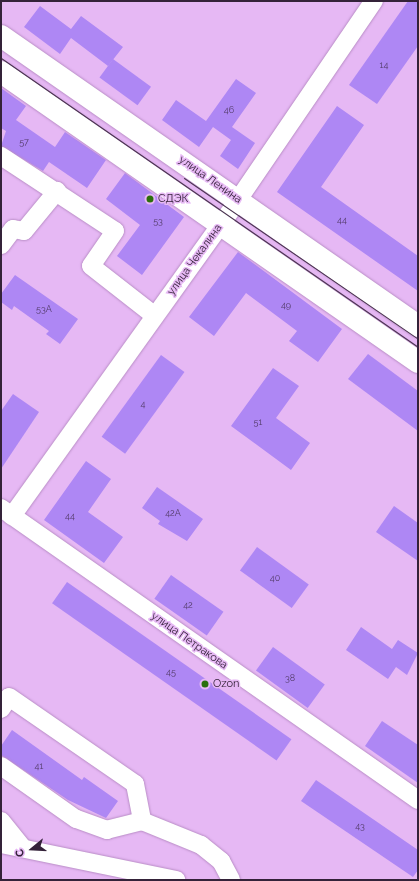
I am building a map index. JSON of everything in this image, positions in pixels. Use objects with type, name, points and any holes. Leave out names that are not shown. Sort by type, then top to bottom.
[{"type":"main road","name":"улица Ленина","points":[[1,36],[418,326]]},
{"type":"main road","points":[[1,72],[418,362]]},
{"type":"street","name":"улица Чекалина","points":[[7,512],[155,316],[221,225],[374,1]]},
{"type":"street","points":[[1,156],[57,191],[115,231],[91,266],[155,316]]},
{"type":"street","points":[[1,245],[12,229],[24,232],[57,191]]},
{"type":"street","name":"улица Петракова","points":[[7,512],[418,800]]},
{"type":"street","points":[[1,709],[9,697],[135,784],[142,821]]},
{"type":"street","points":[[1,766],[76,819],[107,830],[142,821],[201,845],[222,861],[231,880]]},
{"type":"street","points":[[1,821],[22,847]]},
{"type":"street","points":[[1,844],[22,847],[176,880]]},
{"type":"building","points":[[408,1],[418,1],[418,46],[377,104],[349,85]]},
{"type":"building","points":[[40,6],[71,29],[81,16],[123,47],[108,66],[71,38],[60,54],[24,27]]},
{"type":"building","points":[[113,59],[151,87],[138,105],[99,78]]},
{"type":"building","points":[[236,79],[256,93],[232,127],[255,143],[238,169],[220,156],[231,140],[213,127],[199,147],[162,120],[176,100],[206,121]]},
{"type":"building","points":[[1,88],[26,106],[16,120],[55,147],[65,132],[106,160],[87,188],[49,162],[43,171],[1,146],[6,131],[1,128]]},
{"type":"building","points":[[337,106],[364,125],[321,187],[418,256],[418,291],[277,192]]},
{"type":"building","points":[[125,173],[184,217],[142,275],[117,256],[140,225],[106,199]]},
{"type":"building","points":[[238,252],[342,329],[318,362],[289,341],[297,331],[246,293],[214,336],[189,317]]},
{"type":"building","points":[[15,275],[78,319],[60,344],[46,334],[49,331],[14,306],[12,310],[1,302],[1,294]]},
{"type":"building","points":[[368,354],[418,391],[418,431],[348,379]]},
{"type":"building","points":[[161,355],[184,372],[125,454],[102,437]]},
{"type":"building","points":[[273,368],[299,386],[276,418],[310,443],[291,470],[231,426]]},
{"type":"building","points":[[13,394],[39,412],[1,469],[1,411]]},
{"type":"building","points":[[86,461],[111,479],[88,512],[123,537],[104,563],[44,520]]},
{"type":"building","points":[[157,487],[203,519],[187,541],[158,524],[160,521],[142,508]]},
{"type":"building","points":[[394,506],[418,523],[418,561],[376,532]]},
{"type":"building","points":[[257,547],[309,585],[292,608],[240,570]]},
{"type":"building","points":[[171,575],[223,612],[207,635],[154,599]]},
{"type":"building","points":[[67,582],[291,739],[277,760],[52,603]]},
{"type":"building","points":[[361,627],[392,649],[398,640],[418,653],[407,675],[396,667],[388,679],[346,650]]},
{"type":"building","points":[[273,647],[325,685],[308,708],[256,670]]},
{"type":"building","points":[[382,721],[418,745],[418,783],[365,746]]},
{"type":"building","points":[[12,730],[82,780],[84,777],[118,801],[106,818],[68,800],[1,755],[1,746]]},
{"type":"building","points":[[316,780],[418,850],[418,870],[413,877],[301,801]]},
{"type":"tram line","points":[[1,58],[418,347]]},
{"type":"tram line","points":[[184,178],[418,339]]},
{"type":"place","name":"СДЭК","points":[[150,199]]},
{"type":"place","name":"Ozon","points":[[205,684]]}]
